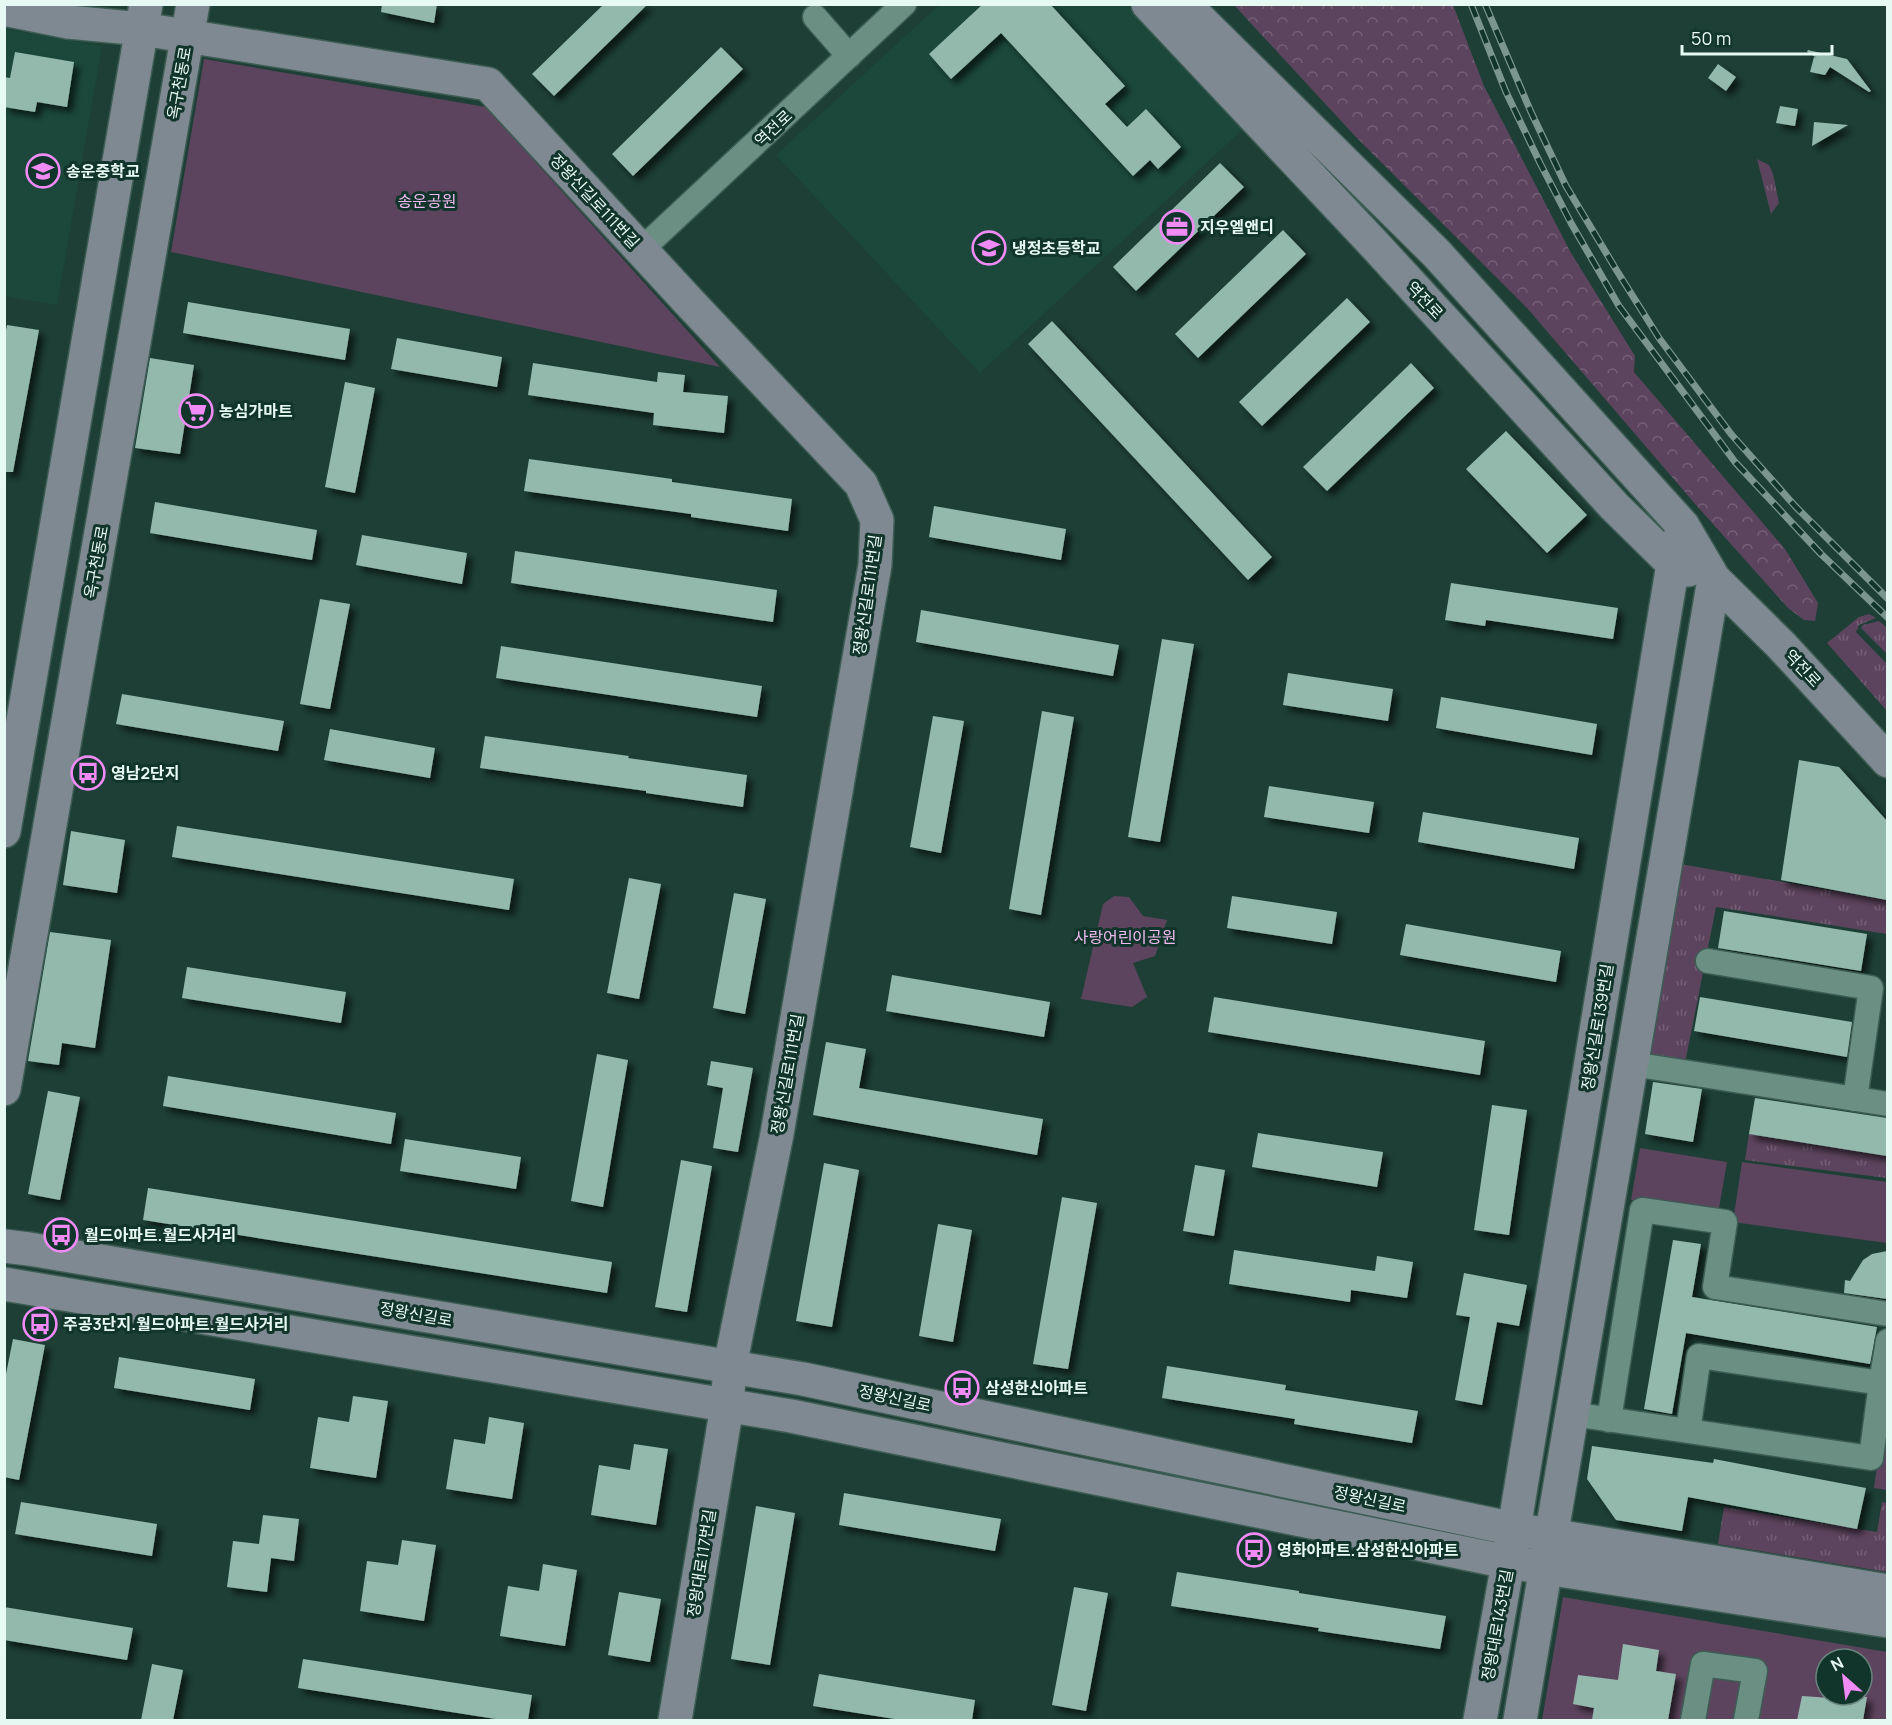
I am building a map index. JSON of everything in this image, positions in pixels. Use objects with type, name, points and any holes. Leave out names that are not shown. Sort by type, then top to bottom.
[{"type":"street","name":"역전로","points":[[641,250],[904,4]]},
{"type":"street","name":"역전로","points":[[1148,4],[1373,243],[1614,506],[1673,564],[1714,579]]},
{"type":"street","name":"역전로","points":[[1184,4],[1437,254],[1683,526],[1714,579],[1781,645],[1887,761]]},
{"type":"street","name":"옥구천동로","points":[[4,9],[68,22],[144,16],[190,20],[4,1089]]},
{"type":"street","points":[[4,831],[144,16]]},
{"type":"street","points":[[814,17],[849,56]]},
{"type":"street","name":"정왕신길로111번길","points":[[190,20],[488,84],[861,484],[877,520],[873,576],[777,1134],[730,1366],[727,1406]]},
{"type":"street","name":"정왕신길로139번길","points":[[1514,1529],[1673,564],[1683,526]]},
{"type":"street","points":[[1520,1720],[1714,579]]},
{"type":"street","points":[[1708,961],[1879,989],[1856,1099]]},
{"type":"street","points":[[1632,1064],[1887,1104]]},
{"type":"street","points":[[1609,1420],[1642,1209],[1725,1222],[1714,1287],[1887,1314]]},
{"type":"street","name":"정왕신길로","points":[[4,1246],[730,1366],[837,1386],[1514,1529],[1887,1591]]},
{"type":"street","name":"정왕신길로","points":[[4,1284],[791,1416],[1508,1562],[1887,1621]]},
{"type":"street","points":[[1572,1414],[1871,1458],[1887,1341]]},
{"type":"street","points":[[1688,1431],[1699,1356],[1881,1383]]},
{"type":"street","name":"정왕대로117번길","points":[[675,1720],[727,1406]]},
{"type":"street","name":"정왕대로143번길","points":[[1480,1720],[1514,1529]]},
{"type":"street","points":[[1693,1720],[1703,1664],[1755,1671],[1746,1720]]},
{"type":"shaded area","name":"냉정초등학교","points":[[939,5],[1127,5],[1243,129],[980,373],[776,155]]},
{"type":"shaded area","name":"송운중학교","points":[[4,29],[102,46],[57,305],[5,296]]},
{"type":"green space","points":[[1234,5],[1453,5],[1484,86],[1571,253],[1635,356],[1634,372],[1785,549],[1818,603],[1815,621],[1804,620],[1788,608],[1696,505],[1527,308],[1355,136]]},
{"type":"green space","name":"송운공원","points":[[204,59],[486,107],[720,367],[171,252]]},
{"type":"green space","points":[[1757,159],[1769,165],[1773,174],[1779,203],[1771,214]]},
{"type":"green space","points":[[1869,614],[1876,618],[1859,625],[1856,632],[1887,664],[1887,711],[1827,643],[1859,617]]},
{"type":"green space","points":[[1879,621],[1887,628],[1887,654],[1861,628],[1863,625]]},
{"type":"green space","points":[[1680,864],[1887,900],[1887,934],[1716,907],[1684,1068],[1650,1062]]},
{"type":"green space","name":"사랑어린이공원","points":[[1114,896],[1129,897],[1143,916],[1167,920],[1155,956],[1133,963],[1147,997],[1132,1007],[1081,999],[1103,904]]},
{"type":"green space","points":[[1749,1134],[1887,1156],[1887,1178],[1745,1160]]},
{"type":"green space","points":[[1640,1148],[1727,1162],[1718,1214],[1631,1200]]},
{"type":"green space","points":[[1742,1162],[1887,1182],[1887,1243],[1733,1222]]},
{"type":"green space","points":[[1885,1405],[1887,1405],[1887,1490],[1874,1488]]},
{"type":"green space","points":[[1882,1502],[1887,1503],[1887,1572],[1718,1544],[1724,1507],[1877,1532]]},
{"type":"green space","points":[[1563,1597],[1858,1647],[1814,1647],[1814,1707],[1874,1707],[1874,1650],[1887,1652],[1887,1720],[1542,1720]]},
{"type":"building","points":[[382,4],[437,4],[434,23],[381,12]]},
{"type":"building","points":[[604,4],[648,4],[554,96],[532,74]]},
{"type":"building","points":[[983,4],[1050,4],[1125,86],[1105,104],[1127,127],[1146,109],[1181,147],[1158,169],[1150,160],[1133,176],[1001,33],[951,79],[929,54]]},
{"type":"building","points":[[721,47],[743,69],[633,176],[612,154]]},
{"type":"building","points":[[1808,50],[1847,59],[1871,91],[1869,92],[1830,67],[1825,75],[1810,72],[1814,57],[1817,58],[1807,52]]},
{"type":"building","points":[[15,52],[74,62],[67,107],[37,102],[35,112],[4,107],[4,77],[10,78]]},
{"type":"building","points":[[1718,64],[1736,77],[1726,91],[1708,78]]},
{"type":"building","points":[[1780,106],[1798,109],[1795,126],[1776,123]]},
{"type":"building","points":[[1814,122],[1848,125],[1812,146]]},
{"type":"building","points":[[1220,163],[1244,187],[1136,291],[1113,267]]},
{"type":"building","points":[[1283,230],[1306,254],[1198,358],[1175,334]]},
{"type":"building","points":[[1347,298],[1370,322],[1262,426],[1239,402]]},
{"type":"building","points":[[188,302],[350,329],[345,360],[183,333]]},
{"type":"building","points":[[1052,321],[1272,557],[1248,580],[1028,344]]},
{"type":"building","points":[[7,325],[39,330],[13,472],[4,472],[4,340]]},
{"type":"building","points":[[397,338],[502,357],[497,387],[391,369]]},
{"type":"building","points":[[150,358],[194,365],[180,454],[135,448]]},
{"type":"building","points":[[533,363],[657,382],[658,372],[685,375],[683,392],[728,396],[724,433],[653,425],[654,413],[528,395]]},
{"type":"building","points":[[1411,363],[1434,388],[1327,491],[1303,467]]},
{"type":"building","points":[[345,382],[375,388],[355,493],[325,487]]},
{"type":"building","points":[[1506,431],[1587,515],[1547,553],[1466,469]]},
{"type":"building","points":[[529,459],[792,499],[788,531],[691,517],[691,514],[524,491]]},
{"type":"building","points":[[155,502],[317,530],[312,560],[150,533]]},
{"type":"building","points":[[934,506],[1066,529],[1061,560],[929,537]]},
{"type":"building","points":[[362,535],[467,553],[462,584],[356,565]]},
{"type":"building","points":[[515,551],[777,590],[773,622],[511,583]]},
{"type":"building","points":[[1451,583],[1618,608],[1613,639],[1486,620],[1485,626],[1445,620]]},
{"type":"building","points":[[320,599],[350,604],[330,709],[300,704]]},
{"type":"building","points":[[921,610],[1119,645],[1113,676],[916,642]]},
{"type":"building","points":[[1162,639],[1194,644],[1160,842],[1128,837]]},
{"type":"building","points":[[501,646],[762,686],[757,717],[496,678]]},
{"type":"building","points":[[1288,673],[1393,689],[1388,721],[1283,705]]},
{"type":"building","points":[[122,694],[284,721],[278,751],[116,724]]},
{"type":"building","points":[[1441,697],[1597,724],[1592,755],[1436,728]]},
{"type":"building","points":[[1042,711],[1074,717],[1041,915],[1009,909]]},
{"type":"building","points":[[933,716],[964,721],[941,853],[910,847]]},
{"type":"building","points":[[330,729],[435,748],[430,778],[324,760]]},
{"type":"building","points":[[485,736],[747,775],[743,807],[480,768]]},
{"type":"building","points":[[1799,760],[1839,767],[1887,821],[1887,900],[1781,880]]},
{"type":"building","points":[[1269,786],[1374,802],[1369,833],[1264,817]]},
{"type":"building","points":[[1423,812],[1579,838],[1574,869],[1418,842]]},
{"type":"building","points":[[177,826],[514,879],[509,910],[172,857]]},
{"type":"building","points":[[71,831],[125,840],[117,893],[63,885]]},
{"type":"building","points":[[629,878],[661,884],[639,999],[607,993]]},
{"type":"building","points":[[734,893],[766,899],[745,1014],[713,1008]]},
{"type":"building","points":[[1232,896],[1337,912],[1332,944],[1227,928]]},
{"type":"building","points":[[1724,911],[1867,934],[1861,971],[1718,948]]},
{"type":"building","points":[[1406,924],[1561,951],[1556,982],[1400,955]]},
{"type":"building","points":[[50,932],[111,940],[95,1048],[62,1043],[59,1065],[28,1061]]},
{"type":"building","points":[[187,967],[346,992],[341,1023],[182,998]]},
{"type":"building","points":[[892,975],[1050,1002],[1044,1037],[886,1011]]},
{"type":"building","points":[[1214,997],[1485,1041],[1480,1075],[1208,1032]]},
{"type":"building","points":[[1700,997],[1852,1022],[1847,1057],[1694,1031]]},
{"type":"building","points":[[826,1042],[866,1049],[859,1088],[1043,1119],[1037,1155],[813,1115]]},
{"type":"building","points":[[597,1054],[628,1060],[603,1207],[571,1201]]},
{"type":"building","points":[[711,1061],[753,1068],[738,1152],[713,1148],[723,1088],[707,1085]]},
{"type":"building","points":[[168,1076],[396,1113],[391,1144],[163,1106]]},
{"type":"building","points":[[1653,1082],[1702,1089],[1693,1142],[1645,1134]]},
{"type":"building","points":[[48,1091],[80,1097],[60,1200],[28,1194]]},
{"type":"building","points":[[1755,1098],[1887,1118],[1887,1156],[1749,1134]]},
{"type":"building","points":[[1492,1105],[1527,1110],[1509,1235],[1474,1230]]},
{"type":"building","points":[[1258,1133],[1383,1152],[1377,1187],[1252,1167]]},
{"type":"building","points":[[405,1139],[521,1157],[516,1189],[400,1171]]},
{"type":"building","points":[[681,1160],[712,1166],[687,1312],[655,1307]]},
{"type":"building","points":[[824,1163],[859,1170],[832,1327],[796,1321]]},
{"type":"building","points":[[1195,1165],[1225,1170],[1214,1236],[1183,1231]]},
{"type":"building","points":[[148,1188],[612,1262],[607,1293],[143,1220]]},
{"type":"building","points":[[1062,1197],[1097,1203],[1068,1369],[1033,1364]]},
{"type":"building","points":[[938,1224],[972,1230],[953,1342],[919,1336]]},
{"type":"building","points":[[1673,1240],[1701,1244],[1692,1297],[1877,1327],[1870,1364],[1686,1333],[1672,1414],[1644,1409]]},
{"type":"building","points":[[1234,1250],[1375,1271],[1377,1256],[1413,1262],[1407,1298],[1351,1290],[1350,1302],[1229,1284]]},
{"type":"building","points":[[1887,1251],[1887,1299],[1844,1293],[1845,1280],[1850,1281],[1863,1260],[1872,1254]]},
{"type":"building","points":[[1464,1273],[1527,1285],[1519,1326],[1497,1322],[1482,1405],[1455,1400],[1470,1317],[1456,1315]]},
{"type":"building","points":[[13,1339],[45,1345],[19,1480],[4,1477],[4,1384]]},
{"type":"building","points":[[119,1357],[255,1379],[250,1410],[114,1388]]},
{"type":"building","points":[[1167,1366],[1286,1385],[1285,1390],[1418,1411],[1412,1443],[1294,1424],[1295,1419],[1162,1398]]},
{"type":"building","points":[[353,1396],[388,1401],[376,1478],[310,1468],[318,1417],[349,1422]]},
{"type":"building","points":[[489,1417],[524,1423],[512,1499],[446,1489],[454,1439],[485,1444]]},
{"type":"building","points":[[634,1444],[668,1449],[656,1525],[591,1515],[599,1465],[630,1470]]},
{"type":"building","points":[[1592,1446],[1713,1463],[1714,1459],[1866,1488],[1857,1529],[1688,1497],[1682,1531],[1616,1520],[1587,1479]]},
{"type":"building","points":[[844,1493],[1001,1519],[995,1551],[839,1525]]},
{"type":"building","points":[[21,1502],[157,1524],[152,1556],[15,1534]]},
{"type":"building","points":[[756,1506],[795,1513],[770,1665],[731,1659]]},
{"type":"building","points":[[263,1515],[299,1519],[294,1561],[271,1558],[267,1592],[227,1587],[233,1541],[259,1544]]},
{"type":"building","points":[[402,1540],[436,1545],[424,1621],[360,1611],[367,1561],[398,1565]]},
{"type":"building","points":[[543,1564],[577,1570],[565,1646],[500,1636],[508,1586],[539,1591]]},
{"type":"building","points":[[1177,1572],[1446,1616],[1440,1649],[1171,1606]]},
{"type":"building","points":[[1074,1587],[1108,1593],[1086,1711],[1052,1705]]},
{"type":"building","points":[[619,1592],[661,1599],[650,1662],[608,1655]]},
{"type":"building","points":[[4,1607],[133,1628],[127,1660],[4,1640]]},
{"type":"building","points":[[1623,1644],[1659,1650],[1656,1671],[1676,1674],[1668,1720],[1592,1720],[1594,1708],[1573,1704],[1578,1675],[1618,1680]]},
{"type":"building","points":[[303,1659],[532,1695],[528,1720],[502,1720],[298,1688]]},
{"type":"building","points":[[152,1664],[183,1670],[173,1720],[141,1720]]},
{"type":"building","points":[[819,1674],[975,1700],[972,1720],[901,1720],[813,1706]]},
{"type":"building","points":[[1802,1696],[1814,1697],[1814,1707],[1865,1707],[1863,1720],[1797,1720]]},
{"type":"railway","points":[[1471,4],[1506,92],[1540,163],[1571,223],[1619,306],[1735,462],[1821,554],[1888,618]]},
{"type":"railway","points":[[1485,4],[1531,112],[1566,186],[1659,338],[1731,434],[1795,506],[1888,599]]},
{"type":"place","name":"송운중학교","points":[[43,171]]},
{"type":"place","name":"지우엘앤디","points":[[1177,227]]},
{"type":"place","name":"냉정초등학교","points":[[989,248]]},
{"type":"place","name":"농심가마트","points":[[196,411]]},
{"type":"place","name":"영남2단지","points":[[88,773]]},
{"type":"place","name":"월드아파트.월드사거리","points":[[61,1235]]},
{"type":"place","name":"주공3단지.월드아파트.월드사거리","points":[[40,1324]]},
{"type":"place","name":"삼성한신아파트","points":[[962,1388]]},
{"type":"place","name":"영화아파트.삼성한신아파트","points":[[1254,1550]]}]
